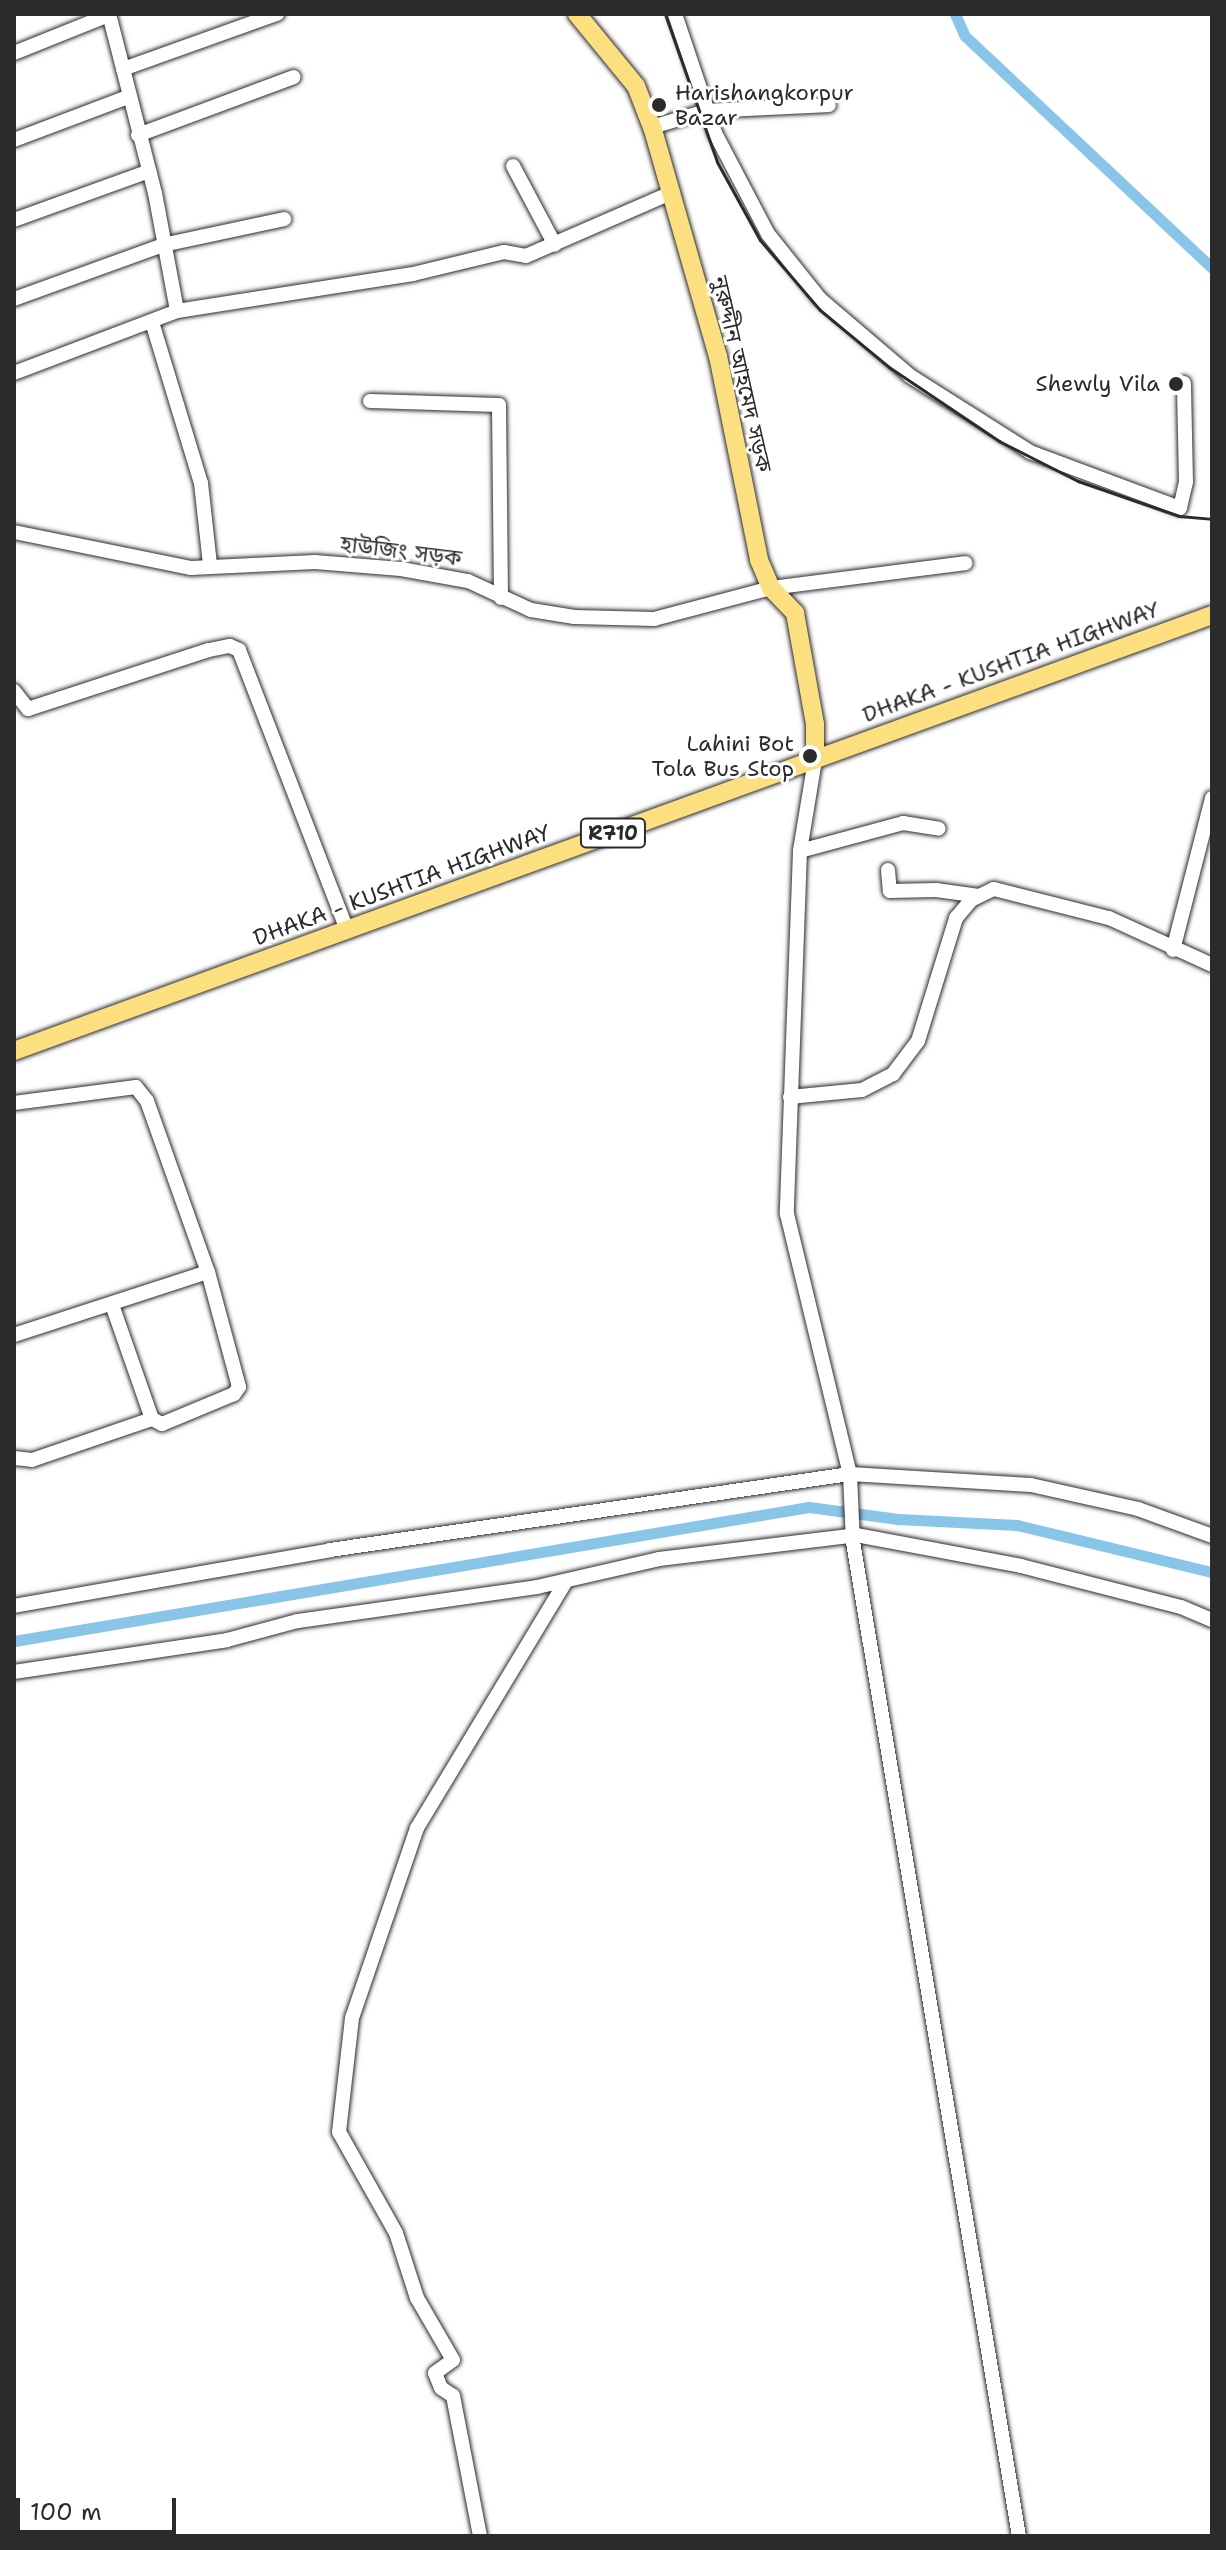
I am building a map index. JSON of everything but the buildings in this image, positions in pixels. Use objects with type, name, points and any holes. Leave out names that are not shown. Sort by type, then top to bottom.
[{"type":"main road","name":"নুরুদ্দীন আহমেদ সড়ক","points":[[577,14],[636,86],[673,192],[718,356],[759,560],[771,588],[795,613],[815,724],[815,760]]},
{"type":"main road","name":"DHAKA - KUSHTIA HIGHWAY","points":[[14,1051],[1212,615]]},
{"type":"street","points":[[14,53],[109,14],[149,171],[177,311]]},
{"type":"street","points":[[123,69],[277,14]]},
{"type":"street","points":[[675,14],[706,111],[759,219],[802,279],[897,366],[1013,443],[1180,508],[1186,482],[1184,383]]},
{"type":"street","points":[[138,135],[294,77]]},
{"type":"street","points":[[14,140],[128,97]]},
{"type":"street","points":[[652,127],[706,111],[829,105]]},
{"type":"street","points":[[513,166],[555,245]]},
{"type":"street","points":[[14,220],[149,171]]},
{"type":"street","points":[[14,373],[177,311],[413,274],[504,252],[526,256],[673,192]]},
{"type":"street","points":[[14,299],[163,245],[284,219]]},
{"type":"street","points":[[152,322],[201,483],[210,565]]},
{"type":"street","points":[[370,401],[499,405],[501,598]]},
{"type":"street","name":"হাউজিং সড়ক","points":[[14,532],[109,554],[191,568],[315,562],[401,569],[468,581],[531,610],[574,617],[654,619],[771,588],[965,563]]},
{"type":"street","points":[[14,691],[28,709],[209,650],[230,646],[239,650],[347,930]]},
{"type":"street","points":[[815,760],[800,851],[787,1214],[850,1474],[856,1535],[1019,2536]]},
{"type":"street","points":[[1173,950],[1212,798]]},
{"type":"street","points":[[800,851],[903,823],[939,829]]},
{"type":"street","points":[[888,870],[890,891],[936,890],[979,896]]},
{"type":"street","points":[[790,1097],[862,1090],[893,1074],[918,1041],[956,918],[979,896],[994,889],[1065,903],[1109,918],[1173,950],[1212,965]]},
{"type":"street","points":[[14,1103],[136,1087],[147,1101],[174,1165],[208,1272],[239,1387],[234,1394],[162,1424],[152,1419],[112,1305]]},
{"type":"street","points":[[14,1335],[208,1272]]},
{"type":"street","points":[[14,1458],[32,1460],[152,1419]]},
{"type":"street","points":[[14,1606],[315,1553],[850,1474],[1031,1485],[1138,1509],[1212,1536]]},
{"type":"street","points":[[14,1672],[566,1581],[705,1552],[856,1535],[1007,1562],[1181,1607],[1212,1620]]},
{"type":"street","points":[[480,2536],[453,2396],[441,2388],[435,2373],[453,2360],[417,2298],[396,2233],[339,2132],[352,2018],[417,1828],[566,1581]]},
{"type":"waterway","points":[[955,14],[965,36],[1212,268]]},
{"type":"waterway","points":[[14,1641],[809,1507],[898,1519],[1017,1525],[1212,1572]]},
{"type":"railway","points":[[665,14],[717,162],[760,240],[820,310],[889,367],[999,441],[1078,481],[1179,516],[1212,519]]},
{"type":"place","name":"Harishangkorpur Bazar","points":[[659,105]]},
{"type":"place","name":"Shewly Vila","points":[[1176,384]]},
{"type":"place","name":"Lahini Bot Tola Bus Stop","points":[[810,756]]}]
